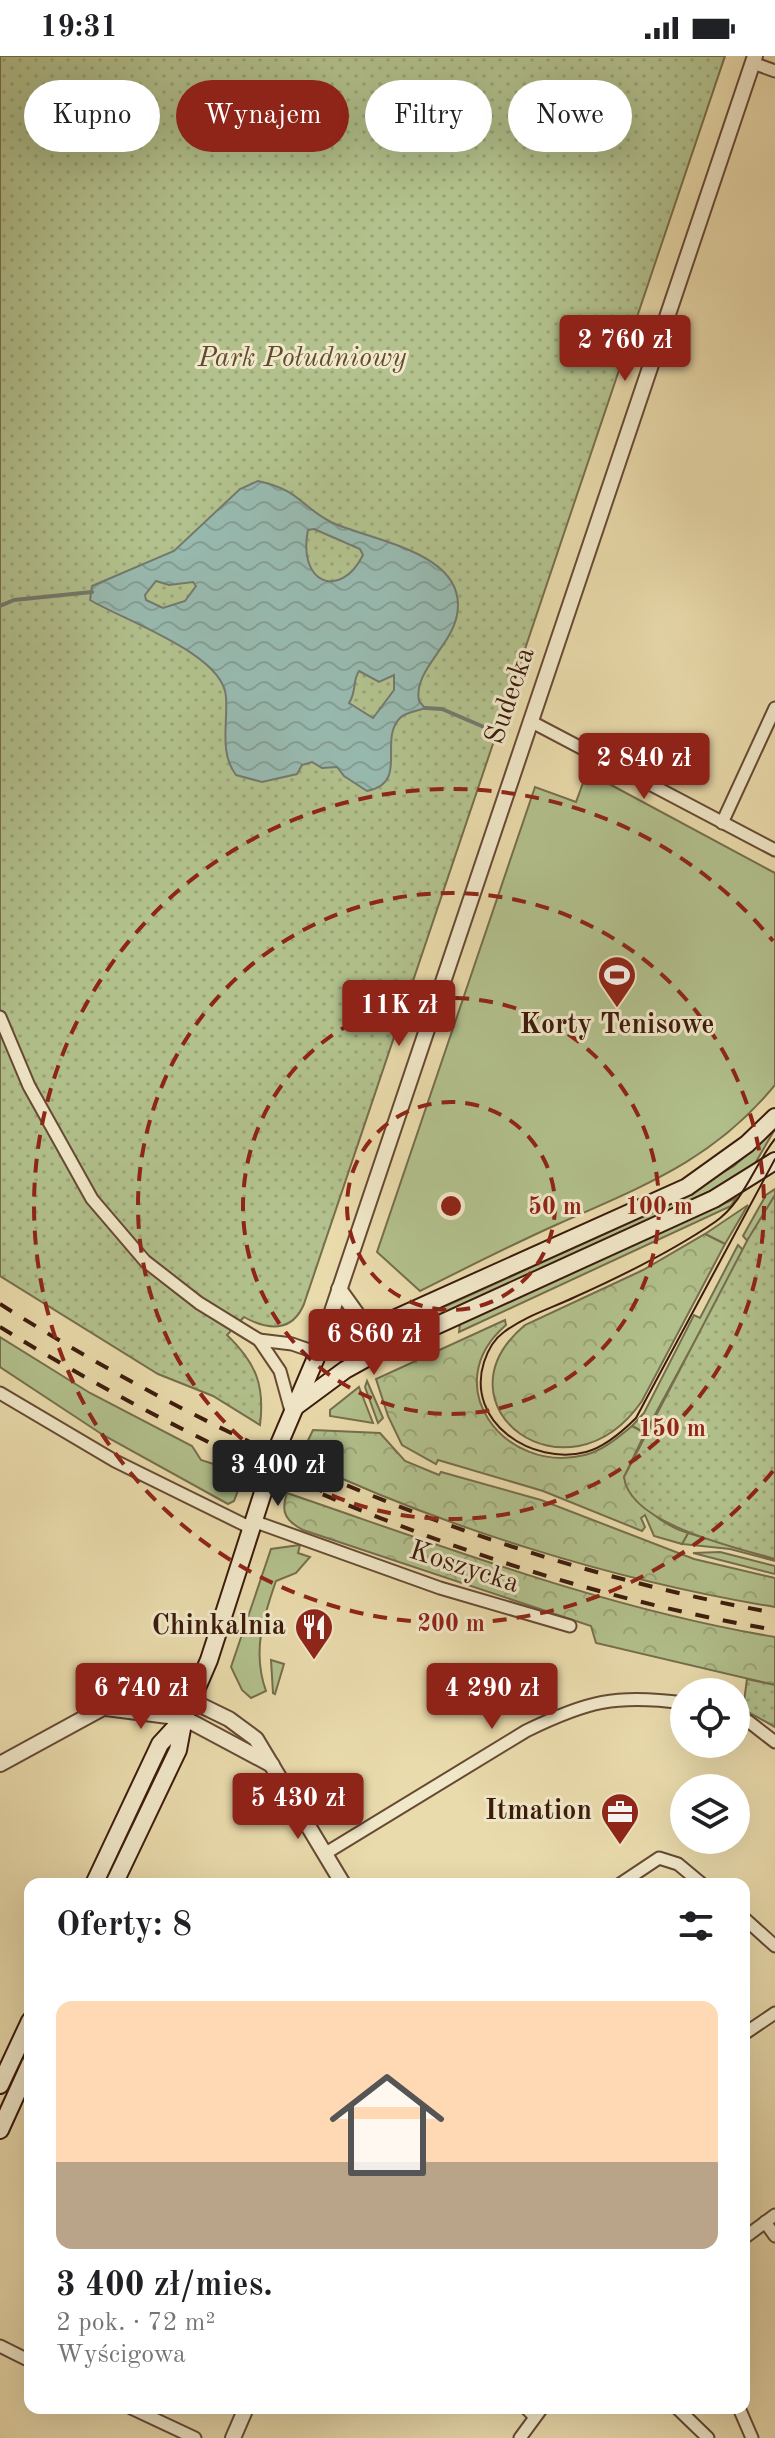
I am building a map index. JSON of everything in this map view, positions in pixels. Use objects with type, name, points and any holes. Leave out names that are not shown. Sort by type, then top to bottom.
[{"type":"main road","points":[[277,1449],[318,1353],[687,1187],[747,1144],[775,1117]]},
{"type":"main road","points":[[291,1411],[345,1370],[374,1354],[692,1209],[735,1188],[775,1161]]},
{"type":"main road","points":[[117,1878],[178,1750],[184,1718],[209,1660],[266,1483]]},
{"type":"main road","points":[[97,1878],[160,1744],[184,1718]]},
{"type":"main road","points":[[0,2085],[24,2034]]},
{"type":"main road","points":[[0,2130],[24,2080]]},
{"type":"street","points":[[754,59],[775,71]]},
{"type":"street","name":"Sudecka","points":[[318,1353],[754,59]]},
{"type":"street","points":[[722,823],[775,708]]},
{"type":"street","points":[[530,721],[775,850]]},
{"type":"street","points":[[0,1017],[53,1133],[92,1199],[121,1236],[168,1280],[259,1340],[278,1367],[291,1411]]},
{"type":"street","points":[[339,1289],[360,1318],[382,1326]]},
{"type":"street","points":[[259,1340],[292,1344],[318,1353]]},
{"type":"street","name":"Koszycka","points":[[0,1393],[115,1461],[252,1524],[440,1588],[570,1626]]},
{"type":"street","points":[[0,1764],[121,1698],[146,1694],[192,1701],[248,1731],[262,1746],[340,1878]]},
{"type":"street","points":[[326,1853],[526,1731],[561,1714],[635,1696],[670,1701]]},
{"type":"street","points":[[106,1708],[184,1718],[272,1765]]},
{"type":"street","points":[[750,1723],[775,1742]]},
{"type":"street","points":[[629,1878],[659,1858],[678,1864],[695,1878]]},
{"type":"street","points":[[750,1923],[775,1946]]},
{"type":"street","points":[[750,2030],[775,2013]]},
{"type":"street","points":[[750,2234],[770,2219],[775,2236]]},
{"type":"street","points":[[0,2346],[24,2358]]},
{"type":"street","points":[[144,2414],[195,2438]]},
{"type":"street","points":[[233,2438],[243,2414]]},
{"type":"street","points":[[520,2438],[532,2414]]},
{"type":"street","points":[[683,2414],[708,2438]]},
{"type":"street","points":[[742,2414],[752,2438]]},
{"type":"green space","name":"Park Południowy","points":[[0,56],[725,56],[304,1304],[293,1320],[286,1324],[261,1325],[244,1317],[227,1335],[252,1365],[261,1398],[260,1425],[213,1396],[158,1374],[0,1276]]},
{"type":"green space","name":"Korty Tenisowe","points":[[587,772],[775,873],[775,1085],[727,1133],[676,1168],[420,1291],[377,1252],[535,787],[576,802]]},
{"type":"green space","points":[[775,1129],[753,1167],[719,1187],[359,1353],[358,1346],[666,1206],[734,1166]]},
{"type":"green space","points":[[775,1189],[775,1195],[749,1243],[743,1236],[766,1195]]},
{"type":"green space","points":[[775,1195],[775,1559],[712,1541],[664,1521],[630,1494],[624,1477],[748,1239]]},
{"type":"green space","points":[[736,1198],[731,1206],[459,1332],[460,1324]]},
{"type":"green space","points":[[748,1205],[725,1244],[705,1234]]},
{"type":"green space","points":[[705,1234],[725,1244],[642,1401],[612,1432],[579,1446],[547,1446],[520,1434],[500,1413],[493,1386],[500,1356],[525,1325],[643,1270]]},
{"type":"green space","points":[[738,1245],[744,1251],[645,1433],[632,1426],[644,1413],[694,1315],[700,1318]]},
{"type":"green space","points":[[505,1320],[506,1325],[486,1349],[477,1373],[479,1398],[489,1420],[506,1438],[529,1452],[555,1458],[591,1453],[632,1426],[645,1433],[624,1477],[650,1511],[688,1533],[682,1544],[654,1536],[645,1515],[641,1518],[645,1527],[642,1531],[543,1491],[438,1460],[436,1464],[402,1445],[376,1379]]},
{"type":"green space","points":[[0,1337],[90,1393],[192,1446],[201,1460],[244,1474],[234,1501],[228,1504],[103,1435],[0,1367]]},
{"type":"green space","points":[[367,1381],[383,1418],[378,1423],[365,1387]]},
{"type":"green space","points":[[359,1387],[373,1423],[330,1416],[330,1410]]},
{"type":"green space","points":[[313,1430],[380,1433],[405,1461],[439,1475],[441,1472],[541,1500],[694,1559],[775,1578],[775,1607],[654,1583],[593,1567],[412,1508],[299,1459]]},
{"type":"green space","points":[[287,1493],[589,1594],[712,1625],[775,1637],[775,1685],[596,1643],[591,1626],[303,1530],[292,1523],[284,1506]]},
{"type":"green space","points":[[688,1533],[775,1561],[730,1549],[682,1544]]},
{"type":"green space","points":[[300,1545],[298,1553],[310,1557],[296,1573],[276,1581],[261,1635],[260,1663],[266,1691],[251,1698],[242,1690],[231,1667],[271,1549]]},
{"type":"green space","points":[[720,1552],[775,1566],[775,1574],[693,1553]]},
{"type":"green space","points":[[271,1660],[284,1664],[275,1694],[273,1693]]},
{"type":"green space","points":[[750,1680],[775,1685],[775,1727],[750,1713]]},
{"type":"green space","points":[[159,1763],[162,1765],[109,1878],[105,1878]]},
{"type":"water","points":[[258,481],[272,485],[291,494],[331,522],[414,552],[448,577],[457,594],[457,615],[453,627],[422,679],[419,701],[425,708],[403,715],[394,726],[390,770],[380,786],[367,791],[344,776],[337,767],[322,768],[312,762],[302,765],[297,774],[262,782],[236,775],[226,748],[226,697],[221,681],[209,667],[170,640],[90,600],[92,586],[174,551],[240,489]],"holes":[[[314,529],[360,549],[363,555],[343,578],[323,580],[309,563],[306,548],[308,530]],[[156,581],[169,585],[193,582],[196,586],[185,601],[163,608],[146,600],[145,595]],[[359,671],[379,682],[394,675],[394,690],[373,718],[349,703]]]},
{"type":"waterway","points":[[0,606],[14,600],[92,592]]},
{"type":"waterway","points":[[425,708],[442,709],[484,727]]},
{"type":"tunnel","points":[[266,1483],[277,1449]]},
{"type":"tram line","points":[[775,1139],[734,1204],[715,1222],[647,1262],[512,1326],[497,1338],[484,1362],[481,1384],[484,1403],[494,1421],[508,1435],[525,1445],[565,1455],[600,1446],[631,1423],[775,1159]]},
{"type":"railway","points":[[0,1304],[182,1409],[277,1455],[373,1496],[471,1533],[571,1565],[672,1592],[775,1613]]},
{"type":"railway","points":[[0,1327],[182,1429],[373,1515],[472,1552],[572,1583],[673,1609],[775,1630]]},
{"type":"place","name":"Korty Tenisowe","points":[[617,1009]]},
{"type":"place","name":"Chinkalnia","points":[[314,1661]]},
{"type":"place","name":"Itmation","points":[[620,1846]]}]
